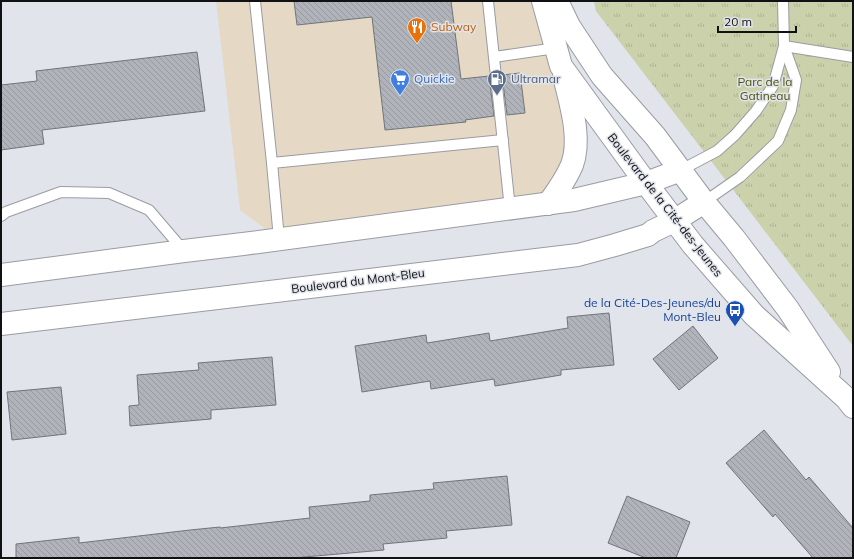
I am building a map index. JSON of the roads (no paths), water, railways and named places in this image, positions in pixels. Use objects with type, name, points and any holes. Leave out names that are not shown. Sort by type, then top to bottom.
[{"type":"street","name":"Boulevard de la Cité-des-Jeunes","points":[[543,1],[559,57],[674,221],[754,316],[849,403]]},
{"type":"street","name":"Boulevard de la Cité-des-Jeunes","points":[[557,1],[569,26],[602,76],[655,136],[704,202],[734,238],[788,309],[849,403]]},
{"type":"street","points":[[548,204],[563,182],[572,164],[576,147],[572,109],[559,57]]},
{"type":"street","points":[[1,274],[548,204],[574,200],[646,183],[681,170]]},
{"type":"street","name":"Boulevard du Mont-Bleu","points":[[1,324],[578,255],[648,235],[704,202]]},
{"type":"lane","points":[[255,1],[279,239]]},
{"type":"lane","points":[[488,1],[510,209]]},
{"type":"lane","points":[[681,170],[717,151],[736,135],[756,111],[773,86],[784,46],[783,1]]},
{"type":"lane","points":[[784,46],[853,57]]},
{"type":"lane","points":[[704,202],[740,177],[778,141],[791,110],[796,80],[784,46]]},
{"type":"lane","points":[[494,57],[559,57]]},
{"type":"lane","points":[[272,163],[503,140]]},
{"type":"lane","points":[[1,216],[6,212],[61,192],[109,193],[149,210],[184,251]]},
{"type":"place","name":"Subway","points":[[417,44]]},
{"type":"place","name":"Quickie","points":[[400,96]]},
{"type":"place","name":"Ultramar","points":[[497,96]]},
{"type":"place","name":"de la Cité-Des-Jeunes/du Mont-Bleu","points":[[735,327]]},
{"type":"park label","name":"Parc de la Gatineau","points":[[765,89]]}]
